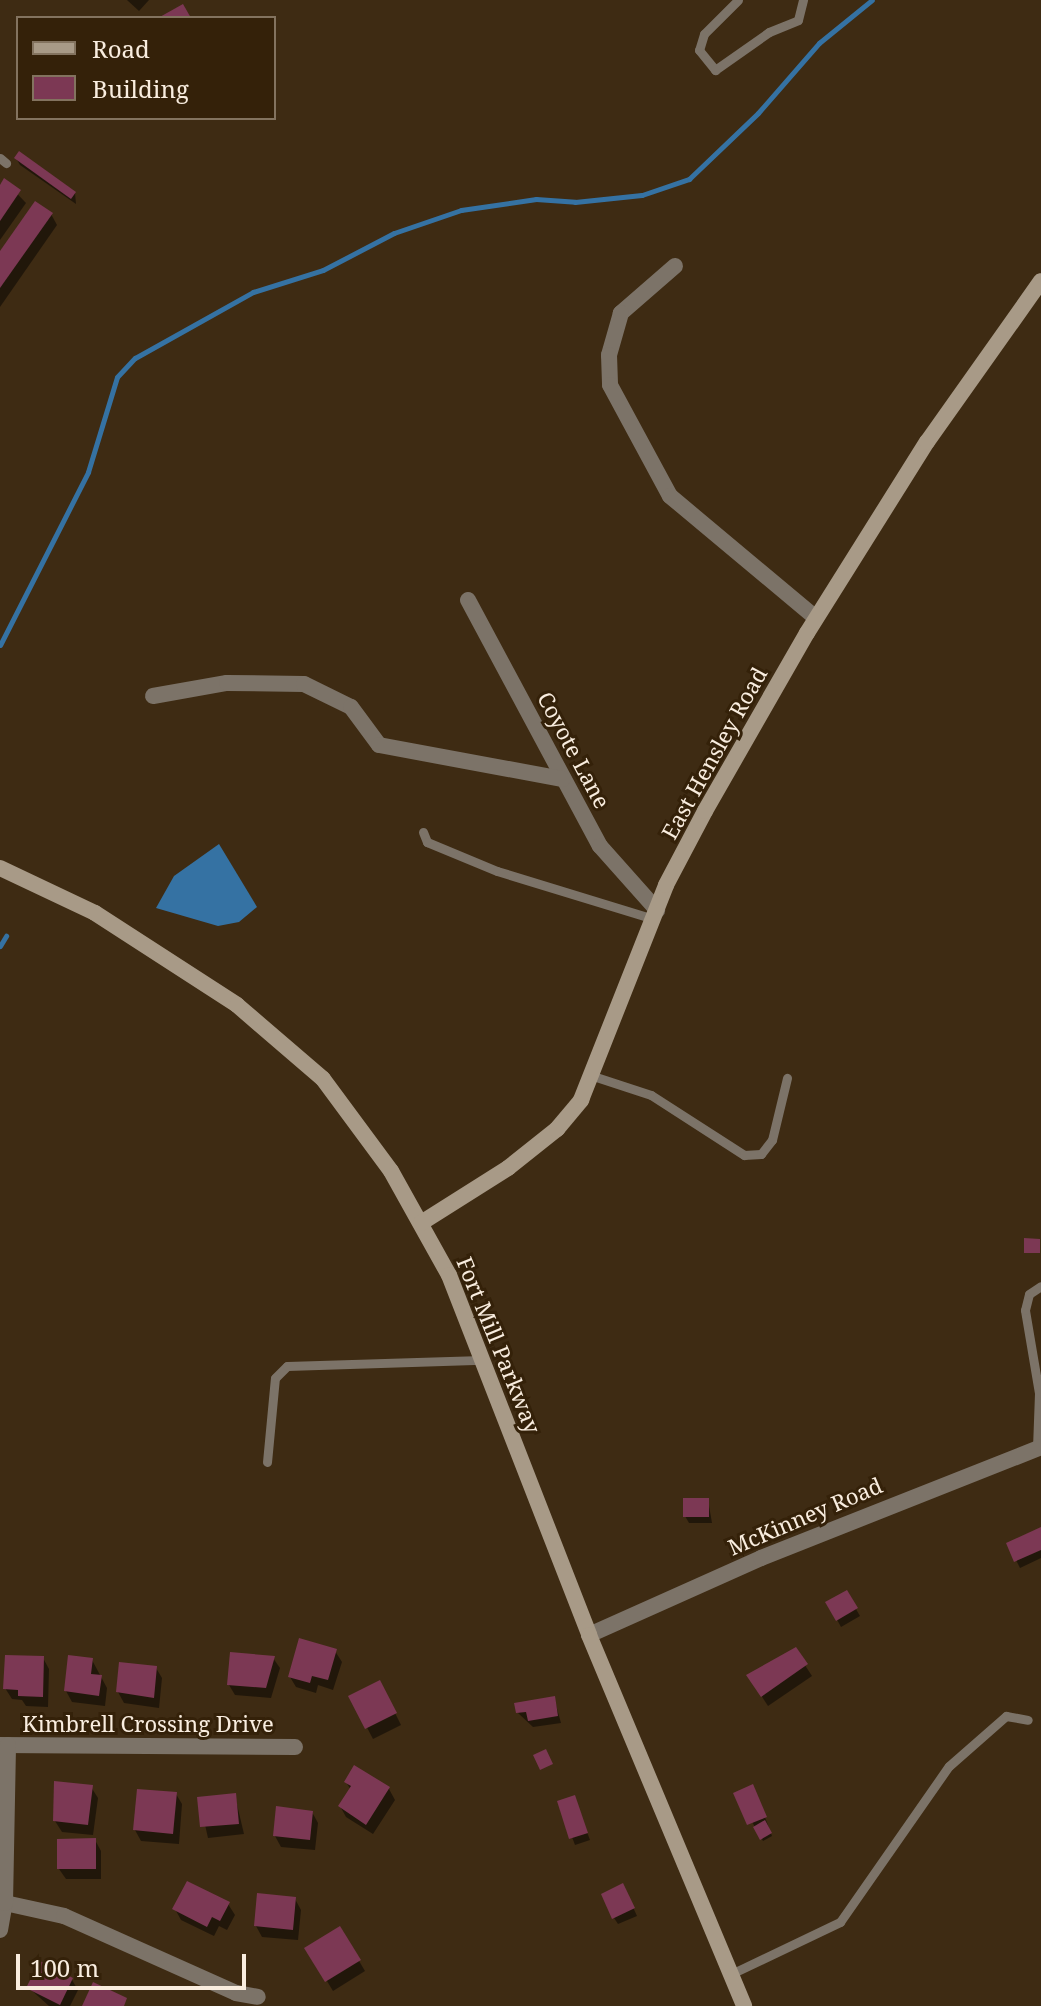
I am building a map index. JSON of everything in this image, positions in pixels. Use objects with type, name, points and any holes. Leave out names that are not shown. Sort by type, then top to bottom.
[{"type":"main road","name":"East Hensley Road","points":[[421,1223],[508,1168],[557,1129],[593,1076],[655,914],[705,811],[816,618],[927,442],[1041,281]]},
{"type":"main road","name":"Fort Mill Parkway","points":[[0,868],[95,913],[175,961],[285,1044],[323,1079],[365,1134],[421,1223],[449,1275],[589,1635],[744,2006]]},
{"type":"street","points":[[675,266],[621,313],[609,355],[610,385],[670,496],[816,618]]},
{"type":"street","name":"Coyote Lane","points":[[468,600],[600,846],[655,914]]},
{"type":"street","points":[[153,696],[227,683],[304,684],[351,707],[379,745],[563,779]]},
{"type":"street","name":"McKinney Road","points":[[589,1635],[775,1552],[1039,1447]]},
{"type":"street","points":[[0,1930],[5,1903],[4,1745]]},
{"type":"street","name":"Kimbrell Crossing Drive","points":[[4,1745],[295,1747]]},
{"type":"street","points":[[5,1903],[64,1916],[236,1993],[258,1997]]},
{"type":"lane","points":[[738,0],[704,34],[699,50],[715,70],[769,32],[798,20],[803,0]]},
{"type":"lane","points":[[423,832],[427,842],[497,871],[655,914]]},
{"type":"lane","points":[[593,1076],[651,1095],[744,1155],[761,1154],[772,1140],[787,1078]]},
{"type":"lane","points":[[1039,1447],[1039,1393],[1025,1310],[1029,1294],[1041,1286]]},
{"type":"lane","points":[[267,1462],[275,1378],[287,1366],[482,1360]]},
{"type":"lane","points":[[731,1974],[840,1922],[949,1766],[1006,1716],[1028,1720]]},
{"type":"water","points":[[219,844],[257,907],[239,922],[218,926],[156,908],[174,876]]},
{"type":"building","points":[[183,4],[190,16],[162,16]]},
{"type":"building","points":[[19,151],[76,192],[71,199],[14,158]]},
{"type":"building","points":[[4,178],[21,190],[0,221],[0,185]]},
{"type":"building","points":[[35,201],[53,213],[0,288],[0,251]]},
{"type":"building","points":[[1024,1238],[1040,1239],[1040,1253],[1024,1253]]},
{"type":"building","points":[[683,1498],[709,1498],[709,1517],[683,1517]]},
{"type":"building","points":[[1041,1527],[1041,1550],[1014,1562],[1006,1543]]},
{"type":"building","points":[[847,1590],[858,1608],[836,1621],[825,1602]]},
{"type":"building","points":[[299,1638],[337,1649],[328,1680],[312,1676],[310,1683],[288,1677]]},
{"type":"building","points":[[796,1647],[808,1664],[761,1697],[746,1675]]},
{"type":"building","points":[[230,1652],[275,1656],[266,1688],[227,1685]]},
{"type":"building","points":[[5,1655],[44,1656],[43,1697],[18,1696],[18,1690],[3,1689]]},
{"type":"building","points":[[68,1655],[93,1658],[91,1674],[102,1675],[99,1696],[64,1691]]},
{"type":"building","points":[[119,1662],[157,1666],[154,1698],[116,1692]]},
{"type":"building","points":[[380,1680],[397,1713],[365,1729],[348,1696]]},
{"type":"building","points":[[555,1696],[558,1716],[528,1721],[526,1712],[516,1713],[514,1703]]},
{"type":"building","points":[[546,1749],[553,1764],[540,1770],[533,1755]]},
{"type":"building","points":[[354,1765],[390,1787],[366,1825],[338,1806],[351,1786],[344,1782]]},
{"type":"building","points":[[54,1781],[93,1785],[88,1825],[53,1821]]},
{"type":"building","points":[[753,1784],[767,1817],[747,1825],[733,1793]]},
{"type":"building","points":[[137,1789],[177,1792],[173,1834],[133,1830]]},
{"type":"building","points":[[236,1793],[239,1824],[200,1827],[197,1797]]},
{"type":"building","points":[[575,1795],[588,1833],[569,1839],[557,1801]]},
{"type":"building","points":[[276,1806],[313,1811],[310,1840],[273,1836]]},
{"type":"building","points":[[765,1820],[772,1833],[760,1840],[753,1827]]},
{"type":"building","points":[[96,1838],[96,1869],[57,1869],[57,1839]]},
{"type":"building","points":[[187,1881],[230,1902],[220,1921],[212,1917],[207,1927],[172,1909]]},
{"type":"building","points":[[623,1883],[635,1908],[612,1919],[601,1894]]},
{"type":"building","points":[[257,1893],[296,1897],[293,1930],[254,1926]]},
{"type":"building","points":[[340,1926],[361,1960],[325,1982],[304,1948]]},
{"type":"building","points":[[40,1961],[73,1978],[60,2005],[26,1988]]},
{"type":"building","points":[[93,1982],[127,1998],[124,2006],[82,2006]]},
{"type":"waterway","points":[[0,645],[88,472],[117,377],[135,358],[253,292],[323,270],[394,233],[461,210],[536,199],[575,202],[642,195],[689,179],[758,113],[819,43],[872,0]]},
{"type":"waterway","points":[[0,946],[6,936]]}]
